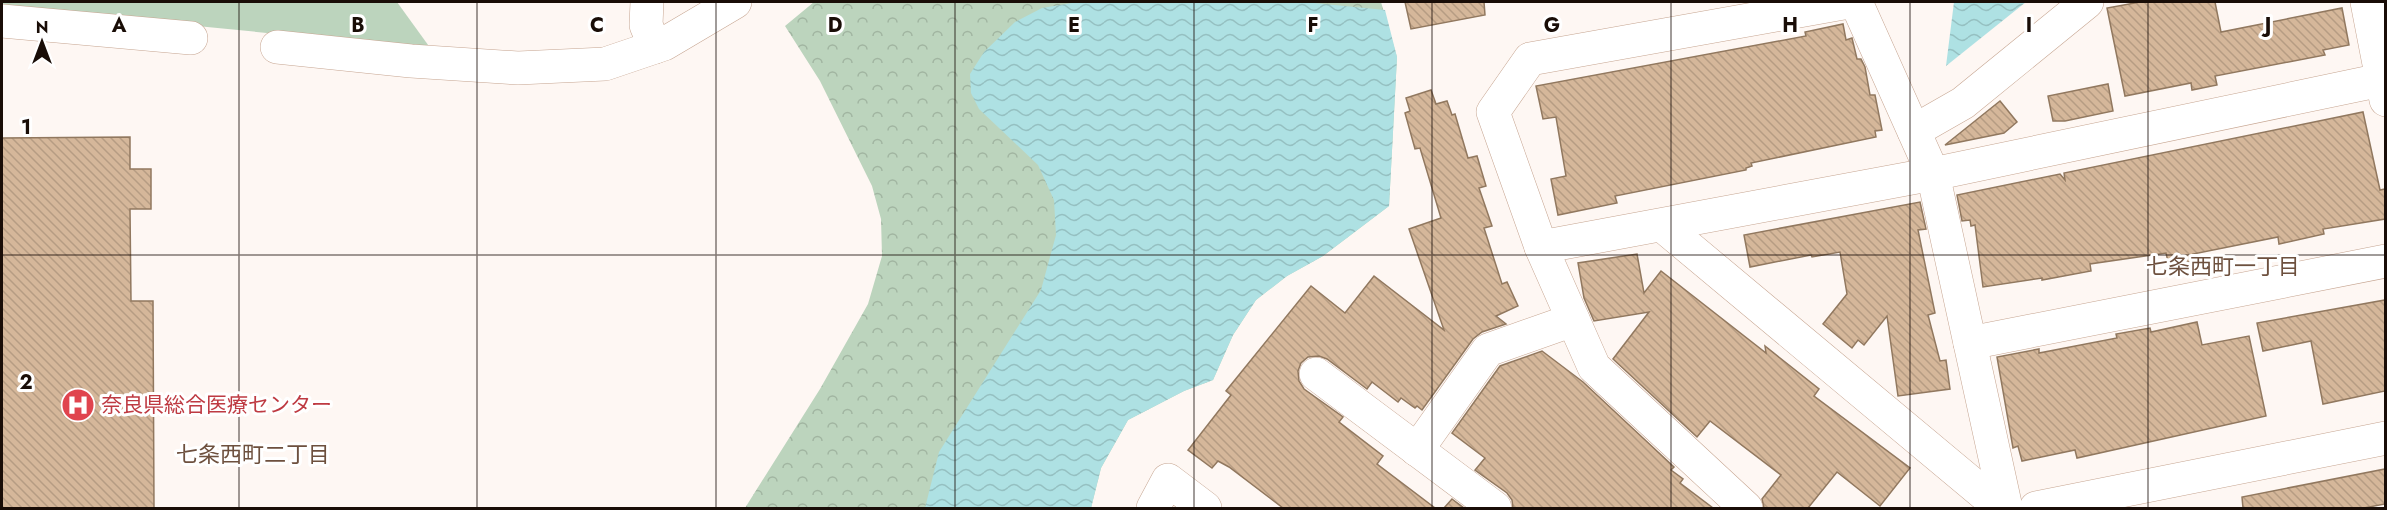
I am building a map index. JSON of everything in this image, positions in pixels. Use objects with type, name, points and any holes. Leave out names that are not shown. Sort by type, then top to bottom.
[{"type":"street","points":[[647,2],[646,25],[655,47]]},
{"type":"street","points":[[277,47],[411,61],[518,68],[606,64],[664,44],[729,2]]},
{"type":"street","points":[[1746,508],[1594,367],[1541,247],[1494,112],[1530,60],[1849,2]]},
{"type":"street","points":[[1856,2],[1933,174],[2006,508]]},
{"type":"street","points":[[1914,131],[1963,103],[2087,2]]},
{"type":"street","points":[[1541,247],[1664,226],[2384,90],[2367,2]]},
{"type":"street","points":[[2,21],[191,38]]},
{"type":"street","points":[[1664,226],[2001,508]]},
{"type":"street","points":[[1970,343],[2385,261]]},
{"type":"street","points":[[1417,450],[1488,350],[1573,320]]},
{"type":"street","points":[[1316,374],[1495,508]]},
{"type":"street","points":[[2036,508],[2385,438]]},
{"type":"street","points":[[1153,508],[1168,480],[1205,508]]},
{"type":"green space","points":[[2,2],[397,2],[431,49],[2,7]]},
{"type":"green space","points":[[814,2],[1381,2],[1397,57],[1389,206],[1323,256],[1287,276],[1256,300],[1233,335],[1213,380],[1184,391],[1128,420],[1101,468],[1091,508],[745,508],[820,389],[868,304],[882,256],[881,219],[872,186],[820,81],[785,26]]},
{"type":"water","points":[[1078,2],[1314,3],[1385,10],[1397,57],[1389,206],[1323,256],[1287,276],[1256,300],[1233,335],[1213,380],[1184,391],[1128,420],[1101,468],[1091,508],[925,508],[939,452],[1041,290],[1056,235],[1054,200],[1038,165],[979,109],[971,93],[970,74],[984,52],[1015,22],[1042,8]]},
{"type":"water","points":[[1954,2],[2026,2],[1946,66]]},
{"type":"building","points":[[1405,2],[1484,2],[1485,15],[1411,29]]},
{"type":"building","points":[[2140,2],[2215,2],[2221,32],[2342,8],[2349,45],[2323,50],[2325,55],[2215,76],[2217,85],[2192,90],[2191,83],[2125,96],[2107,8]]},
{"type":"building","points":[[1843,24],[1846,40],[1852,38],[1857,59],[1861,59],[1865,67],[1870,95],[1875,95],[1882,130],[1875,131],[1876,137],[1751,163],[1752,166],[1746,170],[1615,196],[1617,203],[1558,215],[1551,179],[1566,176],[1556,117],[1543,119],[1536,86],[1806,36],[1805,32]]},
{"type":"building","points":[[2108,84],[2113,111],[2065,121],[2053,121],[2048,96]]},
{"type":"building","points":[[1431,90],[1436,104],[1447,101],[1452,115],[1455,114],[1468,158],[1477,156],[1486,186],[1479,188],[1492,226],[1484,228],[1502,284],[1507,282],[1518,306],[1496,316],[1506,324],[1482,332],[1473,339],[1422,410],[1401,398],[1398,402],[1372,382],[1367,389],[1327,359],[1319,356],[1308,357],[1301,363],[1298,371],[1299,381],[1304,389],[1343,417],[1339,422],[1383,456],[1377,464],[1435,508],[1283,508],[1229,467],[1218,461],[1212,468],[1188,450],[1231,395],[1226,391],[1311,286],[1345,313],[1374,276],[1444,330],[1409,229],[1441,218],[1420,148],[1415,149],[1405,113],[1410,111],[1406,98]]},
{"type":"building","points":[[2000,101],[2017,122],[2004,133],[1945,145]]},
{"type":"building","points":[[2363,112],[2380,190],[2385,189],[2385,219],[2323,229],[2324,234],[2279,244],[2278,237],[2193,254],[2195,261],[2169,266],[2166,253],[2090,264],[2091,271],[1983,287],[1975,225],[1971,226],[1970,220],[1962,221],[1957,195],[2060,174],[2065,180],[2064,173]]},
{"type":"building","name":"奈良県総合医療センター","points":[[130,137],[130,169],[151,169],[151,209],[130,209],[131,301],[153,301],[154,508],[2,508],[2,138]]},
{"type":"building","points":[[1920,202],[1926,229],[1918,230],[1935,313],[1928,315],[1940,361],[1946,360],[1950,389],[1898,396],[1887,316],[1864,345],[1858,340],[1852,348],[1823,324],[1847,294],[1840,252],[1812,257],[1811,255],[1750,267],[1744,235]]},
{"type":"building","points":[[1637,254],[1644,293],[1661,271],[1766,353],[1765,346],[1819,389],[1814,396],[1910,468],[1880,506],[1837,472],[1808,508],[1764,508],[1762,499],[1781,475],[1710,421],[1697,437],[1613,359],[1649,312],[1594,321],[1584,298],[1578,263]]},
{"type":"building","points":[[2385,300],[2385,391],[2323,404],[2311,341],[2263,351],[2257,323]]},
{"type":"building","points":[[2197,322],[2202,345],[2249,336],[2266,416],[2077,458],[2075,450],[2022,461],[2018,446],[2013,448],[1997,357],[2039,349],[2039,353],[2117,338],[2116,334],[2150,328],[2151,332]]},
{"type":"building","points":[[1542,351],[1583,382],[1674,467],[1671,470],[1683,479],[1680,483],[1713,508],[1513,508],[1512,500],[1507,493],[1475,470],[1485,458],[1452,433],[1500,366]]},
{"type":"building","points":[[2385,469],[2385,504],[2364,508],[2243,508],[2242,497]]},
{"type":"building","points":[[1452,499],[1464,508],[1444,508]]},
{"type":"place","name":"奈良県総合医療センター","points":[[78,405]]},
{"type":"district","name":"七条西町一丁目","points":[[2223,266]]},
{"type":"district","name":"七条西町二丁目","points":[[253,454]]}]
